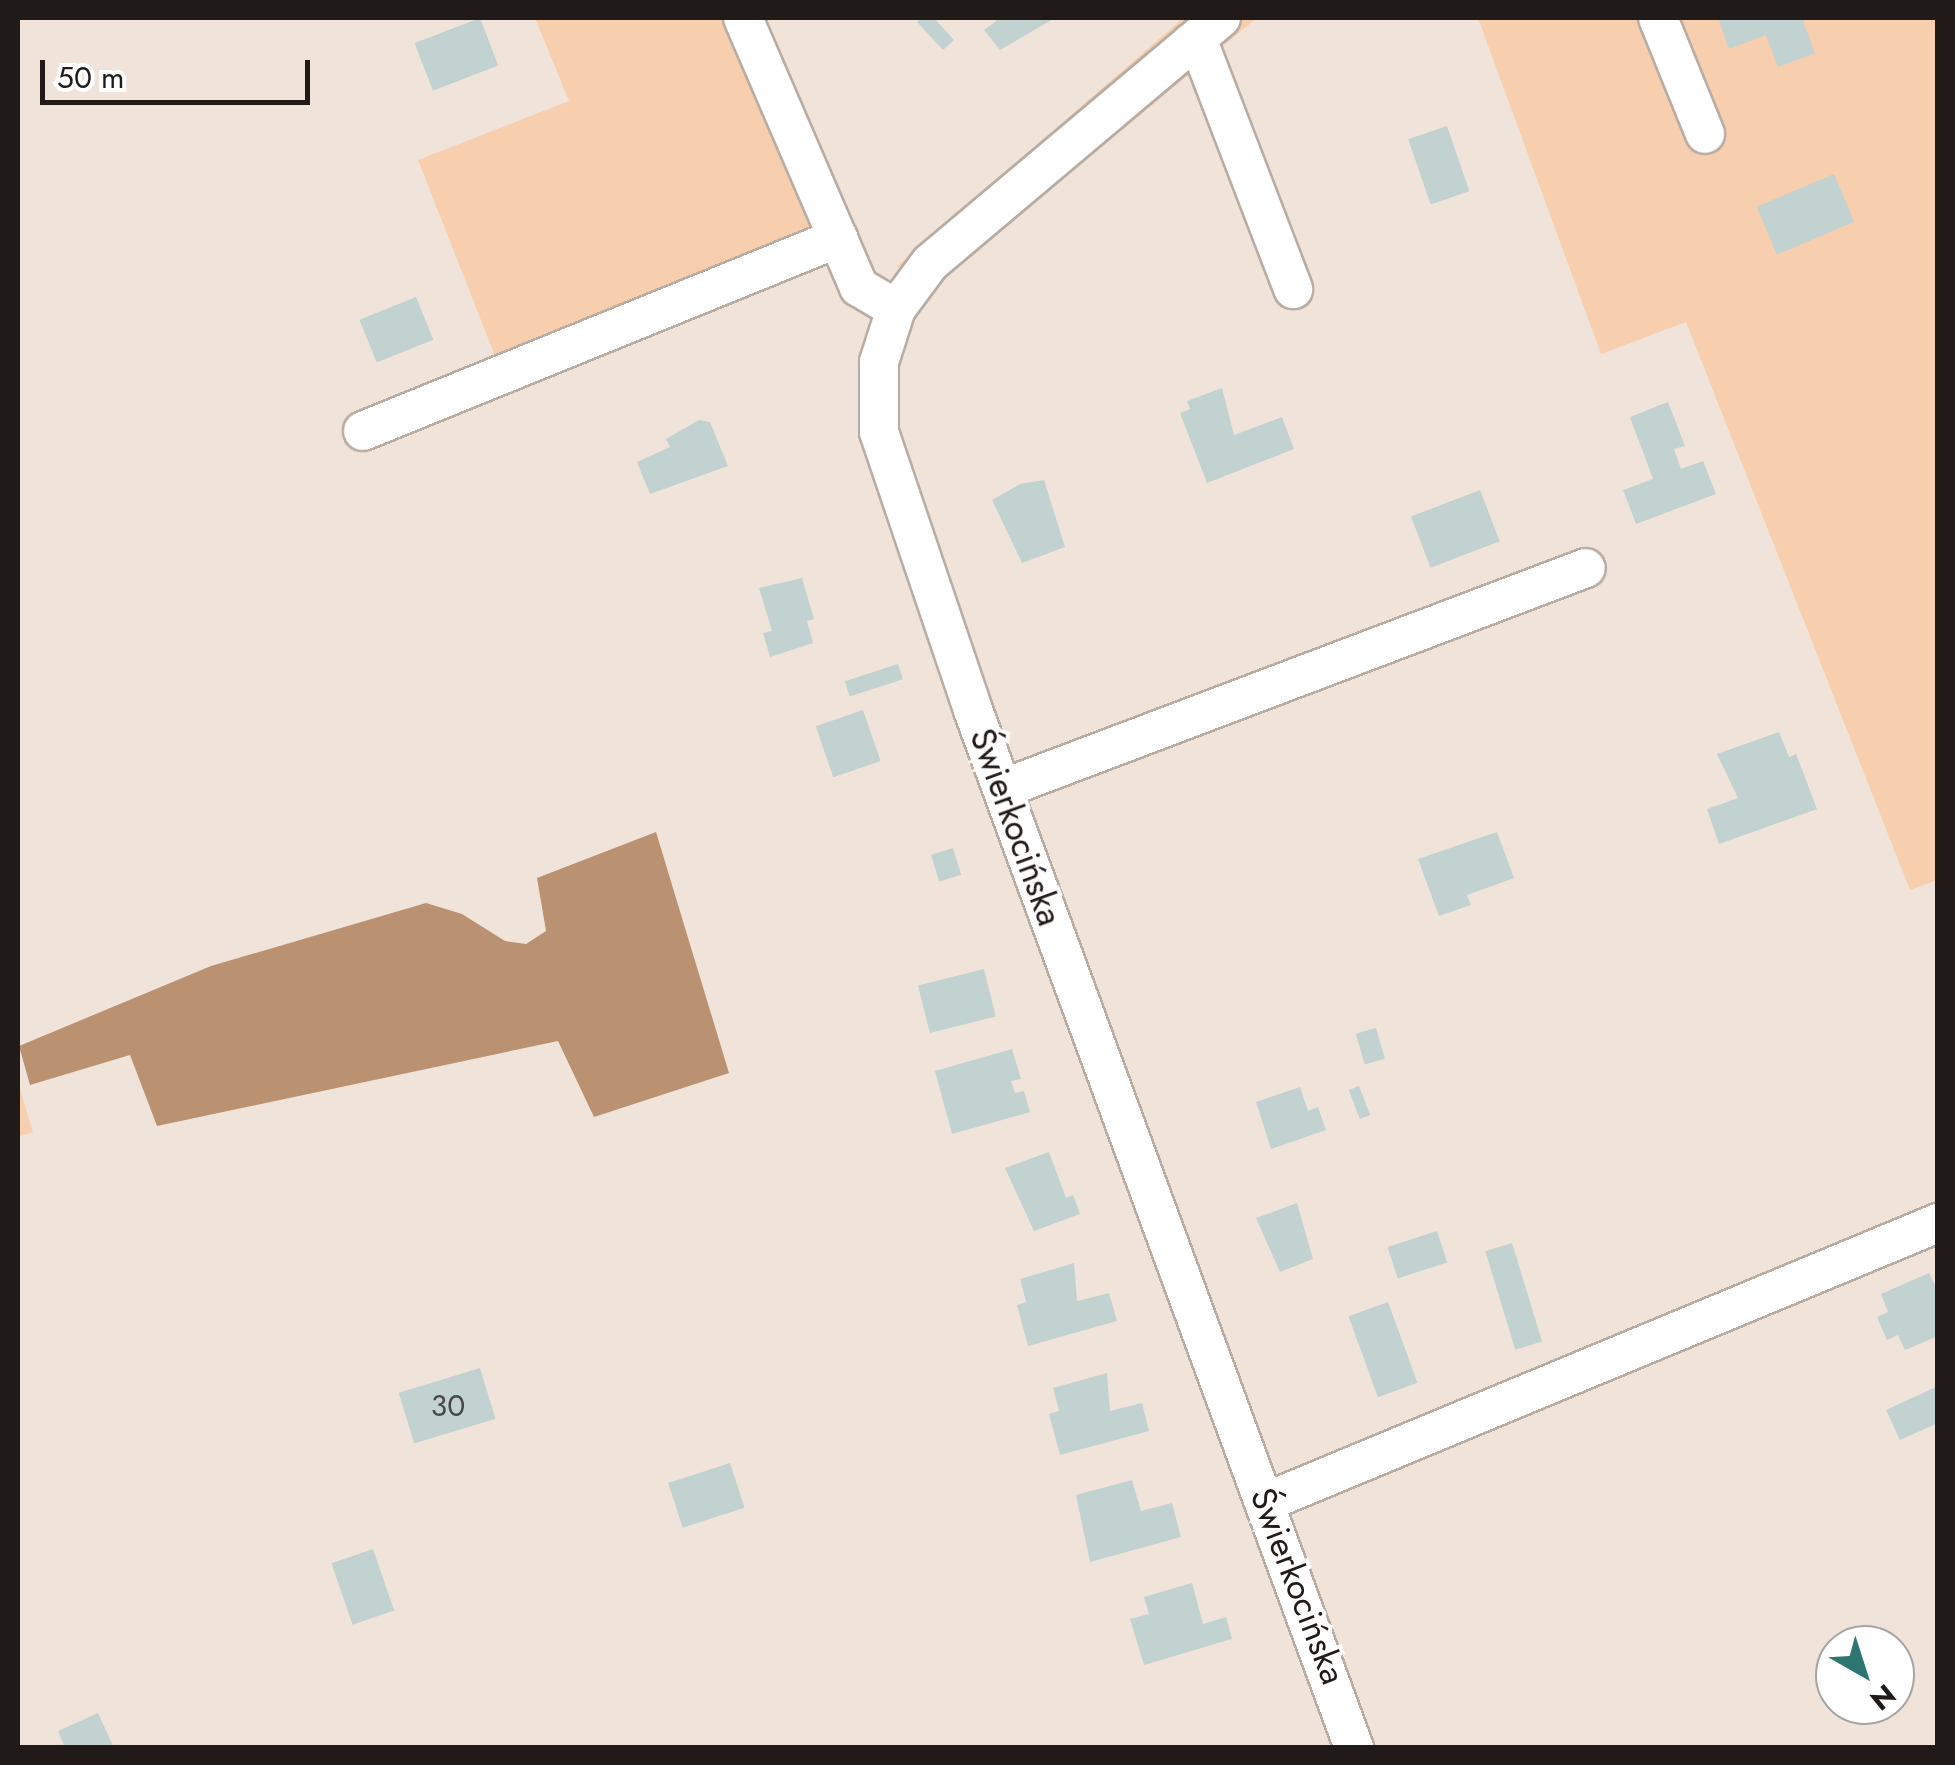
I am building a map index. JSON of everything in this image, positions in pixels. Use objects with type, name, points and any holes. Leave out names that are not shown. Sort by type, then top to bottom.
[{"type":"street","points":[[743,18],[859,287],[896,309]]},
{"type":"street","name":"Świerkocińska","points":[[1220,18],[930,264],[896,309],[878,362],[879,432],[1002,789],[1354,1748]]},
{"type":"street","points":[[1658,18],[1704,134]]},
{"type":"street","points":[[1191,43],[1203,54],[1293,289]]},
{"type":"street","points":[[363,432],[838,238]]},
{"type":"street","points":[[1002,789],[1586,568]]},
{"type":"street","points":[[1266,1502],[1938,1223]]},
{"type":"shaded area","points":[[535,18],[736,18],[826,224],[495,356],[418,160],[569,101]]},
{"type":"shaded area","points":[[1183,18],[1257,18],[971,255],[896,267]]},
{"type":"shaded area","points":[[1478,18],[1937,18],[1937,880],[1910,890],[1686,322],[1601,354]]},
{"type":"shaded area","points":[[656,832],[729,1073],[594,1117],[558,1041],[157,1126],[130,1055],[30,1085],[19,1046],[211,966],[426,903],[462,914],[505,941],[526,944],[546,931],[537,878]]},
{"type":"shaded area","points":[[18,1083],[33,1132],[18,1137]]},
{"type":"building","points":[[480,18],[498,66],[433,91],[415,43]]},
{"type":"building","points":[[934,18],[954,40],[943,50],[917,22]]},
{"type":"building","points":[[1000,18],[1055,18],[1000,50],[984,30]]},
{"type":"building","points":[[1718,18],[1811,18],[1803,21],[1815,53],[1778,67],[1766,35],[1729,49]]},
{"type":"building","points":[[1447,126],[1469,191],[1431,205],[1408,139]]},
{"type":"building","points":[[1834,174],[1854,222],[1777,255],[1757,207]]},
{"type":"building","points":[[416,297],[433,340],[377,363],[359,320]]},
{"type":"building","points":[[1222,388],[1234,435],[1282,417],[1294,449],[1207,483],[1180,413],[1190,409],[1187,401]]},
{"type":"building","points":[[1668,402],[1685,446],[1674,449],[1681,469],[1703,461],[1716,494],[1636,524],[1623,490],[1653,479],[1630,417]]},
{"type":"building","points":[[699,420],[710,422],[728,466],[650,494],[637,462],[670,447],[666,439]]},
{"type":"building","points":[[1044,480],[1065,547],[1022,563],[992,500],[1020,484]]},
{"type":"building","points":[[1480,490],[1500,541],[1431,568],[1411,517]]},
{"type":"building","points":[[802,578],[814,619],[807,621],[813,643],[770,657],[763,633],[772,631],[759,588]]},
{"type":"building","points":[[898,664],[903,679],[850,697],[845,681]]},
{"type":"building","points":[[863,710],[881,761],[833,777],[816,726]]},
{"type":"building","points":[[1779,732],[1789,757],[1796,754],[1817,809],[1719,844],[1707,809],[1738,798],[1717,754]]},
{"type":"building","points":[[1497,832],[1514,878],[1467,895],[1471,905],[1439,916],[1418,859]]},
{"type":"building","points":[[953,848],[961,875],[939,882],[931,855]]},
{"type":"building","points":[[984,969],[996,1017],[930,1033],[918,985]]},
{"type":"building","points":[[1376,1028],[1385,1059],[1365,1065],[1356,1034]]},
{"type":"building","points":[[1012,1049],[1021,1079],[1011,1081],[1015,1093],[1024,1091],[1030,1112],[952,1134],[935,1071]]},
{"type":"building","points":[[1359,1086],[1370,1115],[1360,1119],[1349,1090]]},
{"type":"building","points":[[1300,1087],[1308,1111],[1318,1107],[1326,1130],[1271,1149],[1256,1102]]},
{"type":"building","points":[[1049,1152],[1066,1198],[1073,1195],[1080,1214],[1034,1231],[1005,1168]]},
{"type":"building","points":[[1297,1203],[1313,1259],[1280,1272],[1256,1218]]},
{"type":"building","points":[[1437,1231],[1447,1262],[1398,1278],[1388,1247]]},
{"type":"building","points":[[1512,1243],[1542,1341],[1515,1350],[1485,1251]]},
{"type":"building","points":[[1074,1263],[1077,1301],[1109,1293],[1117,1321],[1028,1346],[1017,1305],[1026,1302],[1020,1279]]},
{"type":"building","points":[[1929,1273],[1938,1291],[1938,1336],[1905,1350],[1898,1335],[1887,1340],[1877,1317],[1888,1312],[1881,1294]]},
{"type":"building","points":[[1388,1302],[1417,1383],[1378,1397],[1349,1316]]},
{"type":"building","points":[[480,1368],[495,1419],[414,1444],[399,1393]]},
{"type":"building","points":[[1107,1373],[1110,1411],[1142,1403],[1149,1431],[1060,1455],[1049,1414],[1059,1411],[1053,1388]]},
{"type":"building","points":[[1938,1386],[1938,1423],[1900,1440],[1886,1410]]},
{"type":"building","points":[[730,1463],[745,1508],[683,1528],[668,1483]]},
{"type":"building","points":[[1132,1480],[1141,1511],[1172,1503],[1181,1537],[1090,1562],[1076,1495]]},
{"type":"building","points":[[373,1549],[394,1610],[353,1625],[331,1563]]},
{"type":"building","points":[[1192,1583],[1203,1624],[1226,1617],[1232,1639],[1144,1665],[1130,1619],[1149,1614],[1144,1597]]},
{"type":"building","points":[[98,1713],[114,1748],[65,1748],[58,1731]]}]
